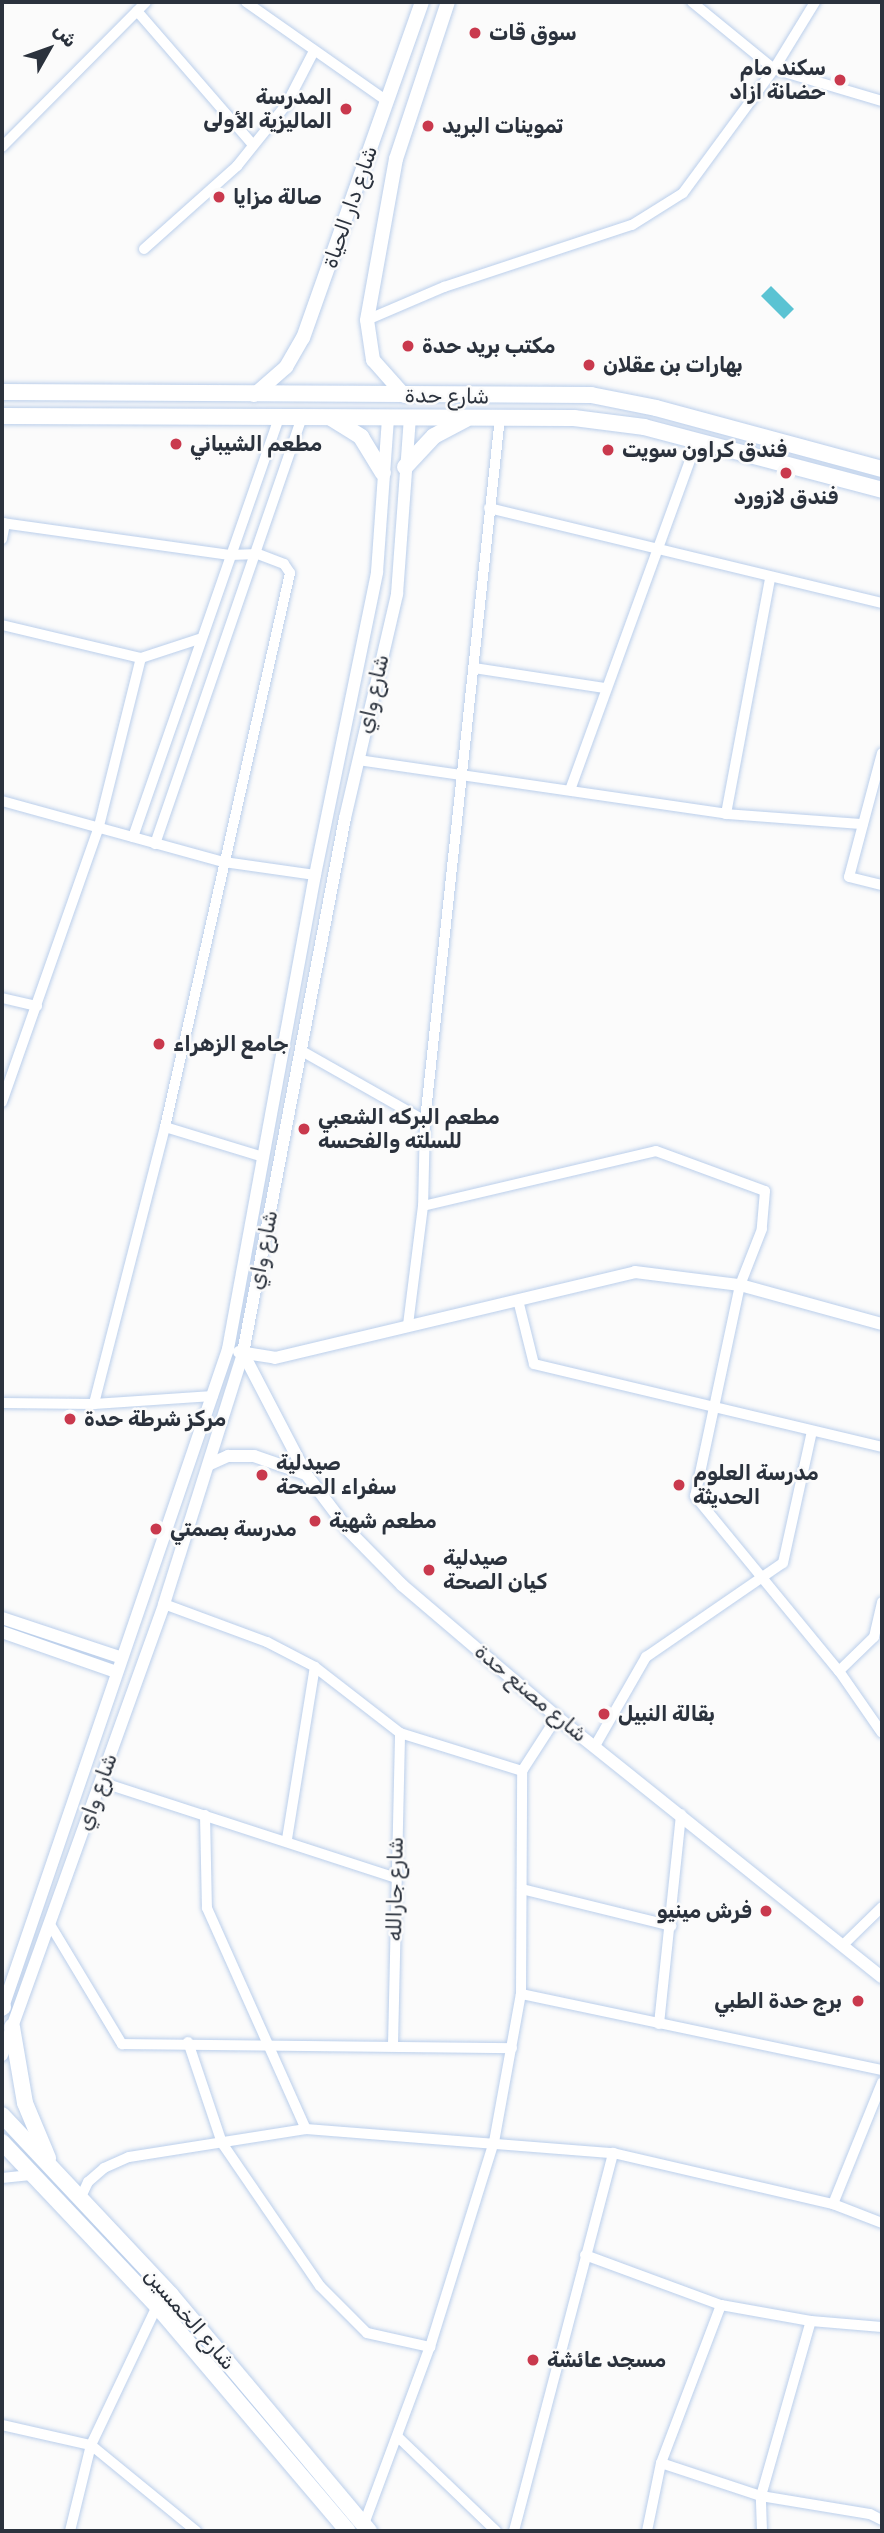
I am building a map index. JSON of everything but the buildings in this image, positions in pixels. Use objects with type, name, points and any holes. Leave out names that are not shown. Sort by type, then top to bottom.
[{"type":"main road","name":"شارع دار الحياة","points":[[252,396],[286,367],[303,338],[422,2]]},
{"type":"main road","name":"شارع دار الحياة","points":[[405,396],[373,360],[367,320],[396,159],[438,24],[448,2]]},
{"type":"main road","points":[[416,18],[438,24]]},
{"type":"main road","name":"شارع حدة","points":[[2,392],[252,396],[591,396],[643,405],[882,469]]},
{"type":"main road","points":[[500,397],[500,417]]},
{"type":"main road","name":"شارع حدة","points":[[2,416],[574,418],[644,427],[882,490]]},
{"type":"main road","points":[[405,467],[434,436],[470,417]]},
{"type":"main road","points":[[331,418],[361,437],[383,473]]},
{"type":"main road","points":[[12,2027],[25,2103],[55,2173]]},
{"type":"main road","name":"شارع الخمسين","points":[[2,2115],[171,2295],[323,2490],[348,2531]]},
{"type":"main road","name":"شارع الخمسين","points":[[2,2142],[157,2306],[323,2490],[366,2528]]},
{"type":"street","points":[[2,147],[146,2]]},
{"type":"street","points":[[246,2],[263,6],[314,51],[387,101]]},
{"type":"street","points":[[692,2],[774,69],[882,101]]},
{"type":"street","points":[[367,320],[444,287],[632,225],[683,193],[774,69],[815,2]]},
{"type":"street","points":[[137,11],[253,145]]},
{"type":"street","points":[[144,249],[237,166],[286,105],[314,51]]},
{"type":"street","points":[[133,837],[199,639],[280,416]]},
{"type":"street","points":[[155,844],[258,554],[302,416]]},
{"type":"street","name":"شارع واي","points":[[2,2008],[229,1349],[315,875],[377,572],[388,417]]},
{"type":"street","name":"شارع واي","points":[[2,2055],[51,1926],[164,1604],[243,1353],[345,818],[397,594],[410,417]]},
{"type":"street","points":[[408,1324],[423,1206],[425,1121],[500,417]]},
{"type":"street","points":[[570,790],[604,688],[697,442]]},
{"type":"street","points":[[489,508],[659,546],[770,578],[882,603]]},
{"type":"street","points":[[2,539],[4,523],[230,555],[258,554],[284,564],[289,573],[165,1127],[94,1404]]},
{"type":"street","points":[[726,814],[770,578]]},
{"type":"street","points":[[2,625],[141,658],[199,639]]},
{"type":"street","points":[[2,1102],[4,1089],[37,1006],[99,826],[141,658]]},
{"type":"street","points":[[474,668],[604,688]]},
{"type":"street","points":[[179,704],[202,709]]},
{"type":"street","points":[[882,752],[849,877],[882,885]]},
{"type":"street","points":[[358,760],[726,814],[863,824]]},
{"type":"street","points":[[2,801],[224,862],[315,875]]},
{"type":"street","points":[[327,816],[345,818]]},
{"type":"street","points":[[2,998],[37,1006]]},
{"type":"street","points":[[302,1051],[425,1121]]},
{"type":"street","points":[[165,1127],[263,1157]]},
{"type":"street","points":[[423,1206],[656,1151],[765,1191],[762,1229],[740,1285],[716,1409],[695,1496],[839,1671],[882,1733]]},
{"type":"street","points":[[229,1349],[275,1358],[408,1324],[635,1272],[740,1285],[882,1324]]},
{"type":"street","points":[[518,1300],[534,1364],[687,1397],[716,1409],[882,1447]]},
{"type":"street","name":"شارع مصنع حدة","points":[[243,1353],[306,1474],[349,1531],[402,1585],[557,1717],[882,1977]]},
{"type":"street","points":[[2,1403],[94,1404],[213,1395]]},
{"type":"street","points":[[595,1746],[646,1657],[783,1563],[812,1431]]},
{"type":"street","points":[[209,1464],[228,1455],[254,1456],[306,1474]]},
{"type":"street","points":[[839,1671],[874,1637],[882,1602]]},
{"type":"street","points":[[164,1604],[267,1642],[315,1667],[400,1733],[522,1771]]},
{"type":"street","points":[[2,1618],[122,1658]]},
{"type":"street","points":[[2,1632],[116,1672]]},
{"type":"street","points":[[287,1839],[315,1667]]},
{"type":"street","points":[[366,2528],[430,2347],[494,2142],[521,1994],[522,1771],[557,1717]]},
{"type":"street","name":"شارع جارالله","points":[[393,2045],[394,1877],[400,1733]]},
{"type":"street","points":[[101,1782],[287,1839],[394,1877]]},
{"type":"street","points":[[659,2024],[681,1814]]},
{"type":"street","points":[[205,1815],[207,1908],[306,2129]]},
{"type":"street","points":[[59,1842],[77,1849]]},
{"type":"street","points":[[522,1889],[671,1926]]},
{"type":"street","points":[[844,1945],[882,1907]]},
{"type":"street","points":[[51,1926],[122,2044],[188,2042],[271,2048],[393,2045],[512,2048]]},
{"type":"street","points":[[521,1994],[882,2070]]},
{"type":"street","points":[[188,2042],[222,2143],[320,2286],[367,2333],[430,2347]]},
{"type":"street","points":[[833,2204],[882,2083]]},
{"type":"street","points":[[80,2199],[88,2182],[104,2168],[129,2157],[306,2129],[613,2153],[833,2204],[882,2223]]},
{"type":"street","points":[[514,2531],[613,2153]]},
{"type":"street","points":[[2,2178],[33,2175]]},
{"type":"street","points":[[585,2255],[721,2305],[811,2321],[882,2327]]},
{"type":"street","points":[[647,2531],[661,2463],[721,2305]]},
{"type":"street","points":[[70,2531],[91,2445],[157,2306]]},
{"type":"street","points":[[762,2531],[761,2496],[811,2321]]},
{"type":"street","points":[[2,2424],[91,2445],[195,2531]]},
{"type":"street","points":[[398,2437],[496,2531]]},
{"type":"street","points":[[661,2463],[761,2496],[870,2514],[882,2520]]},
{"type":"water","points":[[771,286],[794,309],[784,319],[761,296]]},
{"type":"place","name":"سوق قات","points":[[475,33]]},
{"type":"place","name":"سكند مام حضانة ازاد","points":[[840,80]]},
{"type":"place","name":"المدرسة الماليزية الأولى","points":[[346,109]]},
{"type":"place","name":"تموينات البريد","points":[[428,126]]},
{"type":"place","name":"صالة مزايا","points":[[219,197]]},
{"type":"place","name":"مكتب بريد حدة","points":[[408,346]]},
{"type":"place","name":"بهارات بن عقلان","points":[[589,365]]},
{"type":"place","name":"مطعم الشيباني","points":[[176,444]]},
{"type":"place","name":"فندق كراون سويت","points":[[608,450]]},
{"type":"place","name":"فندق لازورد","points":[[786,473]]},
{"type":"place","name":"جامع الزهراء","points":[[159,1044]]},
{"type":"place","name":"مطعم البركه الشعبي للسلته والفحسه","points":[[304,1129]]},
{"type":"place","name":"مركز شرطة حدة","points":[[70,1419]]},
{"type":"place","name":"صيدلية سفراء الصحة","points":[[262,1475]]},
{"type":"place","name":"مدرسة العلوم الحديثة","points":[[679,1485]]},
{"type":"place","name":"مطعم شهية","points":[[315,1521]]},
{"type":"place","name":"مدرسة بصمتي","points":[[156,1529]]},
{"type":"place","name":"صيدلية كيان الصحة","points":[[429,1570]]},
{"type":"place","name":"بقالة النبيل","points":[[604,1714]]},
{"type":"place","name":"فرش مينيو","points":[[766,1911]]},
{"type":"place","name":"برج حدة الطبي","points":[[858,2001]]},
{"type":"place","name":"مسجد عائشة","points":[[533,2360]]}]
